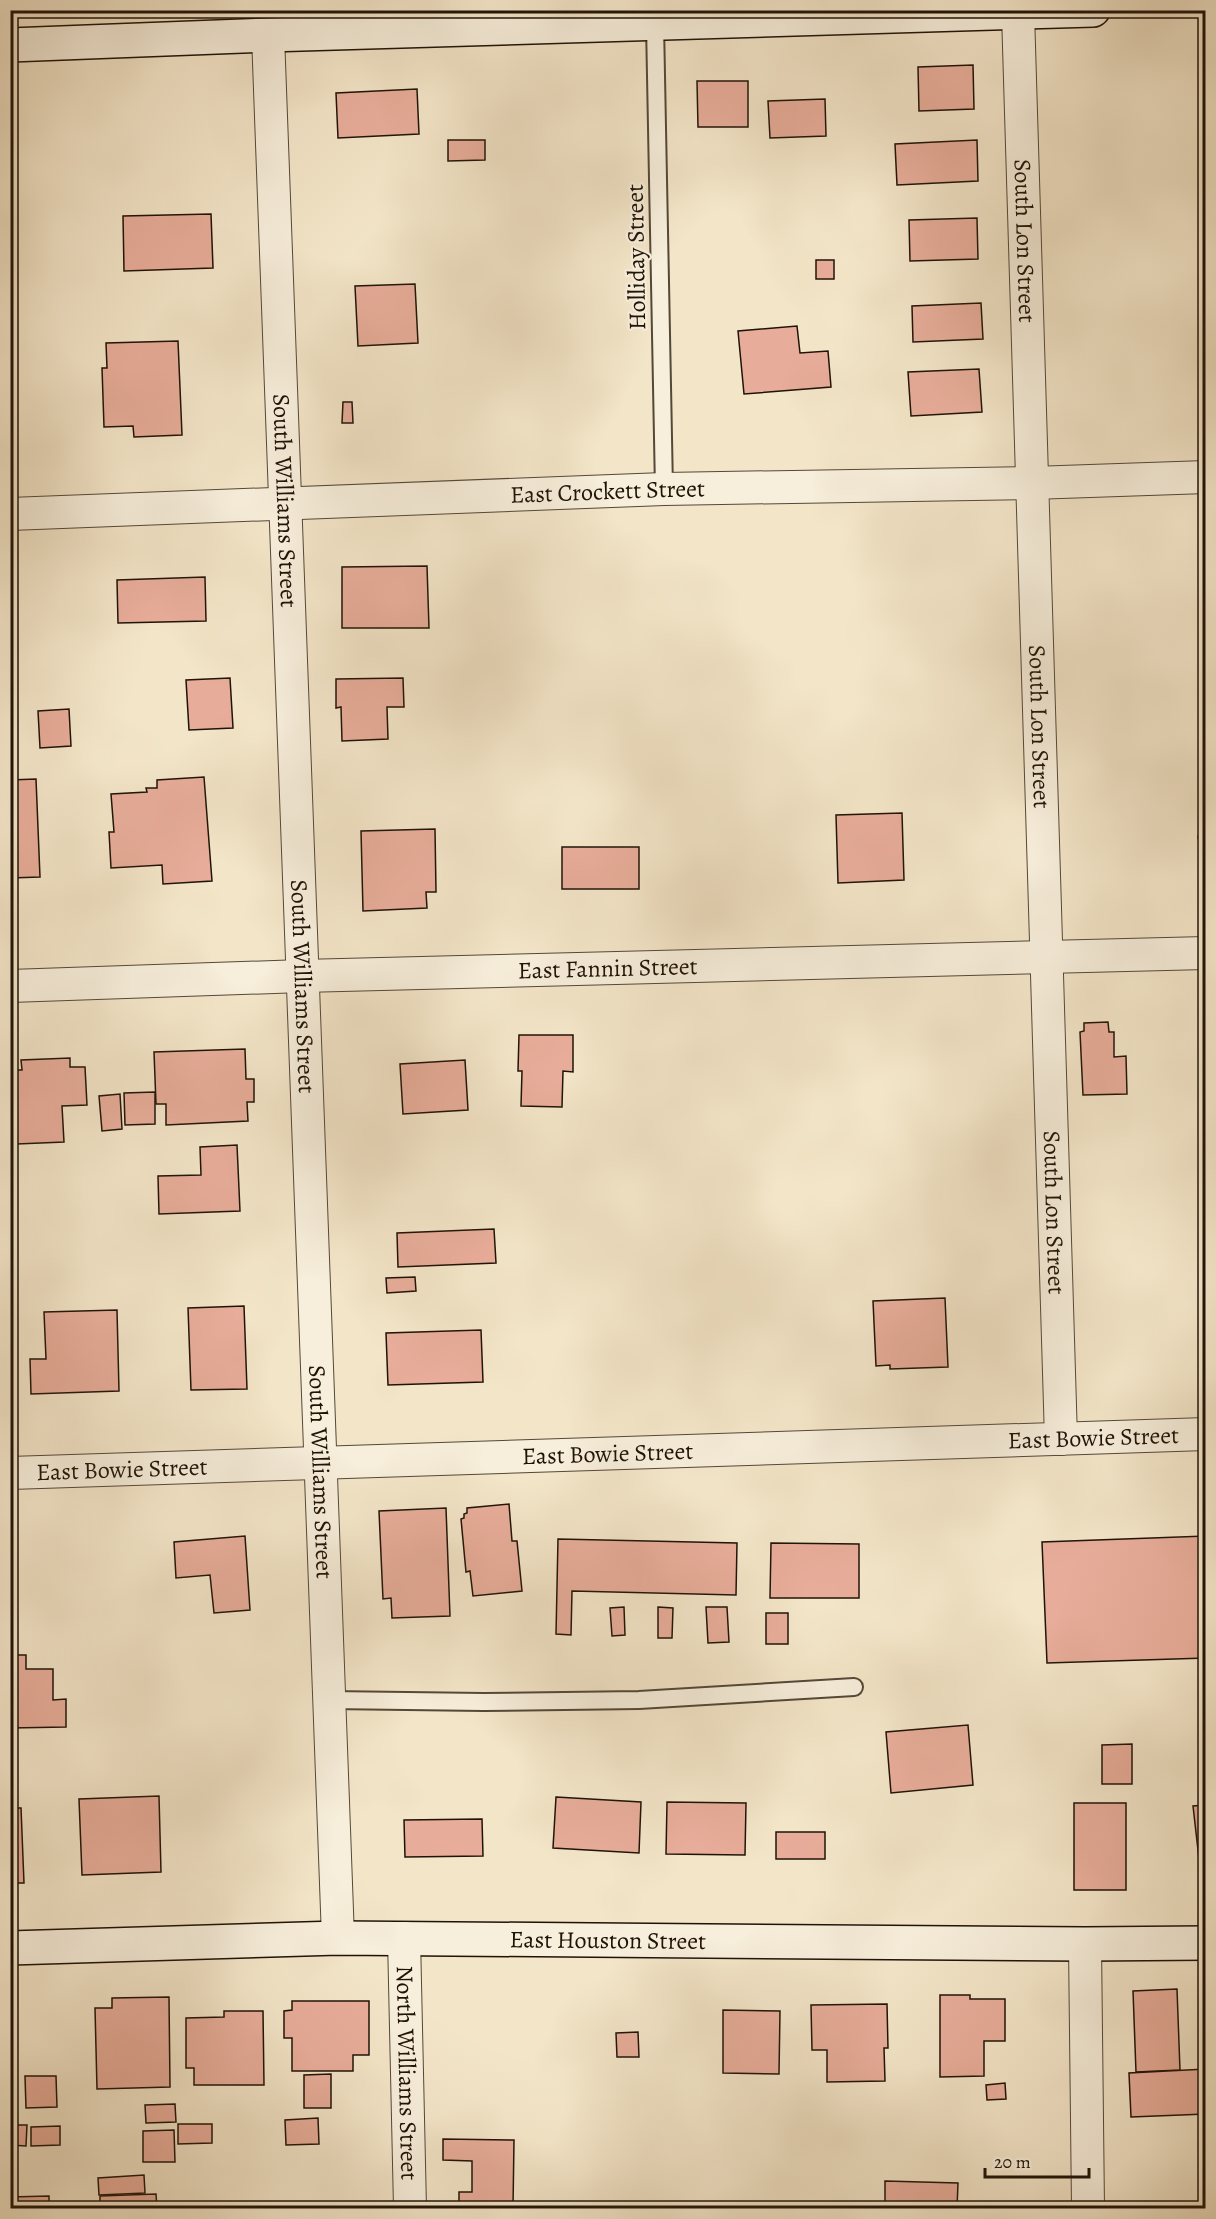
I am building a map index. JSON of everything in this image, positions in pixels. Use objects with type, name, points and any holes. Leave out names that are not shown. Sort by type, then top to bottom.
[{"type":"main road","points":[[10,45],[1093,10]]},
{"type":"main road","name":"East Houston Street","points":[[10,1948],[338,1938],[1206,1943]]},
{"type":"street","name":"South Lon Street","points":[[1018,13],[1061,1439]]},
{"type":"street","name":"South Williams Street","points":[[268,35],[338,1938]]},
{"type":"street","name":"East Crockett Street","points":[[10,514],[664,489],[1032,483],[1206,477]]},
{"type":"street","name":"East Fannin Street","points":[[10,986],[302,976],[1206,953]]},
{"type":"street","name":"East Bowie Street","points":[[10,1473],[1206,1434]]},
{"type":"street","name":"North Williams Street","points":[[404,1938],[410,2208]]},
{"type":"street","points":[[1085,1944],[1088,2208]]},
{"type":"lane","name":"Holliday Street","points":[[655,24],[664,489]]},
{"type":"lane","points":[[329,1700],[484,1702],[639,1700],[854,1687]]},
{"type":"building","points":[[973,65],[974,109],[919,111],[918,67]]},
{"type":"building","points":[[697,81],[748,81],[748,127],[698,127]]},
{"type":"building","points":[[417,89],[419,134],[338,138],[336,93]]},
{"type":"building","points":[[825,99],[826,136],[770,138],[768,101]]},
{"type":"building","points":[[448,140],[485,140],[485,160],[448,161]]},
{"type":"building","points":[[977,140],[978,181],[897,185],[895,144]]},
{"type":"building","points":[[211,214],[213,268],[124,271],[123,216]]},
{"type":"building","points":[[977,218],[978,259],[910,261],[909,220]]},
{"type":"building","points":[[816,260],[834,260],[834,279],[816,279]]},
{"type":"building","points":[[415,284],[418,343],[358,346],[355,286]]},
{"type":"building","points":[[981,303],[983,339],[913,342],[912,306]]},
{"type":"building","points":[[797,326],[800,353],[828,351],[831,387],[744,394],[738,331]]},
{"type":"building","points":[[178,341],[182,435],[134,437],[133,426],[104,427],[102,368],[107,368],[106,343]]},
{"type":"building","points":[[979,369],[982,412],[911,416],[908,372]]},
{"type":"building","points":[[343,402],[352,402],[353,423],[342,423]]},
{"type":"building","points":[[427,566],[429,628],[342,628],[342,567]]},
{"type":"building","points":[[205,577],[206,621],[118,623],[117,580]]},
{"type":"building","points":[[230,678],[233,728],[189,730],[186,680]]},
{"type":"building","points":[[403,678],[404,707],[387,707],[388,739],[342,741],[341,707],[336,708],[336,679]]},
{"type":"building","points":[[69,709],[71,746],[40,748],[38,711]]},
{"type":"building","points":[[204,777],[212,881],[163,884],[162,865],[111,868],[109,832],[114,832],[111,794],[147,792],[146,788],[157,788],[157,780]]},
{"type":"building","points":[[36,779],[40,877],[10,878],[10,780]]},
{"type":"building","points":[[902,813],[904,880],[838,883],[836,815]]},
{"type":"building","points":[[435,829],[436,892],[426,892],[427,908],[363,911],[361,831]]},
{"type":"building","points":[[1204,830],[1206,830],[1205,879],[1198,836],[1204,835]]},
{"type":"building","points":[[562,847],[639,847],[639,889],[562,889]]},
{"type":"building","points":[[1108,1022],[1109,1032],[1114,1032],[1114,1057],[1126,1056],[1127,1094],[1083,1095],[1080,1032],[1084,1031],[1084,1023]]},
{"type":"building","points":[[519,1035],[573,1035],[573,1072],[563,1071],[562,1107],[521,1106],[522,1071],[518,1071]]},
{"type":"building","points":[[245,1049],[246,1079],[254,1079],[254,1102],[247,1102],[248,1121],[166,1125],[166,1104],[156,1104],[154,1052]]},
{"type":"building","points":[[70,1058],[70,1067],[85,1067],[87,1105],[62,1106],[64,1142],[17,1144],[13,1070],[22,1070],[21,1060]]},
{"type":"building","points":[[465,1060],[468,1110],[403,1114],[400,1064]]},
{"type":"building","points":[[155,1092],[155,1124],[125,1125],[124,1093]]},
{"type":"building","points":[[120,1094],[122,1129],[102,1131],[99,1096]]},
{"type":"building","points":[[237,1145],[240,1211],[159,1214],[158,1176],[201,1175],[200,1147]]},
{"type":"building","points":[[494,1229],[496,1263],[398,1267],[397,1233]]},
{"type":"building","points":[[415,1277],[416,1291],[387,1293],[386,1278]]},
{"type":"building","points":[[945,1298],[948,1367],[890,1369],[890,1365],[876,1366],[873,1301]]},
{"type":"building","points":[[244,1306],[247,1389],[191,1390],[188,1308]]},
{"type":"building","points":[[117,1310],[119,1391],[31,1394],[30,1359],[46,1359],[44,1312]]},
{"type":"building","points":[[481,1330],[483,1382],[388,1385],[386,1333]]},
{"type":"building","points":[[10,1335],[12,1396],[10,1396]]},
{"type":"building","points":[[509,1504],[512,1541],[517,1541],[522,1591],[473,1596],[470,1571],[466,1572],[461,1519],[467,1513],[467,1508]]},
{"type":"building","points":[[446,1508],[450,1616],[392,1618],[391,1598],[383,1599],[379,1511]]},
{"type":"building","points":[[245,1536],[250,1610],[214,1613],[210,1575],[176,1578],[174,1542]]},
{"type":"building","points":[[1206,1536],[1206,1658],[1047,1663],[1042,1542]]},
{"type":"building","points":[[558,1539],[737,1543],[736,1595],[572,1591],[571,1635],[556,1634]]},
{"type":"building","points":[[771,1543],[859,1544],[859,1598],[770,1598]]},
{"type":"building","points":[[624,1607],[625,1635],[612,1636],[610,1608]]},
{"type":"building","points":[[658,1607],[673,1608],[672,1638],[658,1638]]},
{"type":"building","points":[[706,1607],[727,1607],[729,1642],[708,1643]]},
{"type":"building","points":[[766,1613],[788,1613],[788,1644],[766,1644]]},
{"type":"building","points":[[10,1655],[26,1655],[26,1669],[53,1669],[53,1700],[66,1699],[66,1727],[10,1728]]},
{"type":"building","points":[[968,1725],[973,1785],[891,1793],[886,1732]]},
{"type":"building","points":[[1132,1744],[1132,1784],[1102,1784],[1102,1745]]},
{"type":"building","points":[[159,1796],[161,1872],[82,1875],[79,1799]]},
{"type":"building","points":[[556,1797],[641,1802],[639,1853],[553,1848]]},
{"type":"building","points":[[667,1802],[746,1803],[745,1855],[666,1854]]},
{"type":"building","points":[[1074,1803],[1126,1803],[1126,1890],[1074,1890]]},
{"type":"building","points":[[1206,1805],[1206,1858],[1199,1859],[1193,1806]]},
{"type":"building","points":[[10,1808],[21,1808],[24,1883],[10,1883]]},
{"type":"building","points":[[482,1819],[483,1856],[405,1857],[404,1820]]},
{"type":"building","points":[[776,1832],[825,1832],[825,1859],[776,1859]]},
{"type":"building","points":[[1177,1989],[1180,2070],[1136,2072],[1133,1991]]},
{"type":"building","points":[[940,1995],[970,1995],[970,1999],[1005,1999],[1005,2041],[984,2041],[984,2076],[940,2077]]},
{"type":"building","points":[[169,1997],[170,2087],[97,2089],[95,2008],[112,2008],[112,1998]]},
{"type":"building","points":[[292,2001],[369,2001],[369,2055],[353,2055],[353,2071],[292,2071],[292,2038],[284,2038],[284,2011],[292,2010]]},
{"type":"building","points":[[887,2004],[888,2048],[884,2048],[885,2081],[827,2082],[827,2050],[812,2050],[811,2005]]},
{"type":"building","points":[[723,2010],[780,2011],[779,2074],[723,2073]]},
{"type":"building","points":[[224,2011],[263,2011],[264,2085],[194,2085],[194,2068],[186,2068],[186,2018],[224,2017]]},
{"type":"building","points":[[638,2032],[639,2057],[617,2057],[616,2033]]},
{"type":"building","points":[[1206,2069],[1206,2114],[1131,2117],[1129,2073]]},
{"type":"building","points":[[331,2074],[331,2108],[304,2108],[304,2075]]},
{"type":"building","points":[[25,2076],[56,2076],[57,2107],[26,2108]]},
{"type":"building","points":[[1005,2083],[1006,2099],[987,2100],[986,2085]]},
{"type":"building","points":[[175,2104],[176,2122],[146,2123],[145,2105]]},
{"type":"building","points":[[318,2118],[319,2144],[286,2145],[285,2120]]},
{"type":"building","points":[[178,2124],[212,2124],[212,2143],[178,2144]]},
{"type":"building","points":[[10,2125],[27,2125],[26,2146],[10,2145]]},
{"type":"building","points":[[60,2126],[60,2145],[31,2146],[31,2127]]},
{"type":"building","points":[[174,2130],[175,2162],[143,2162],[143,2131]]},
{"type":"building","points":[[443,2139],[514,2140],[513,2208],[459,2208],[459,2192],[472,2192],[472,2161],[443,2160]]},
{"type":"building","points":[[144,2175],[145,2193],[99,2195],[98,2178]]},
{"type":"building","points":[[885,2181],[958,2183],[957,2208],[885,2208]]},
{"type":"building","points":[[156,2194],[157,2208],[100,2208],[100,2196]]},
{"type":"building","points":[[49,2196],[49,2208],[10,2208],[10,2197]]},
{"type":"building","points":[[997,2203],[1058,2204],[1058,2208],[997,2208]]}]
